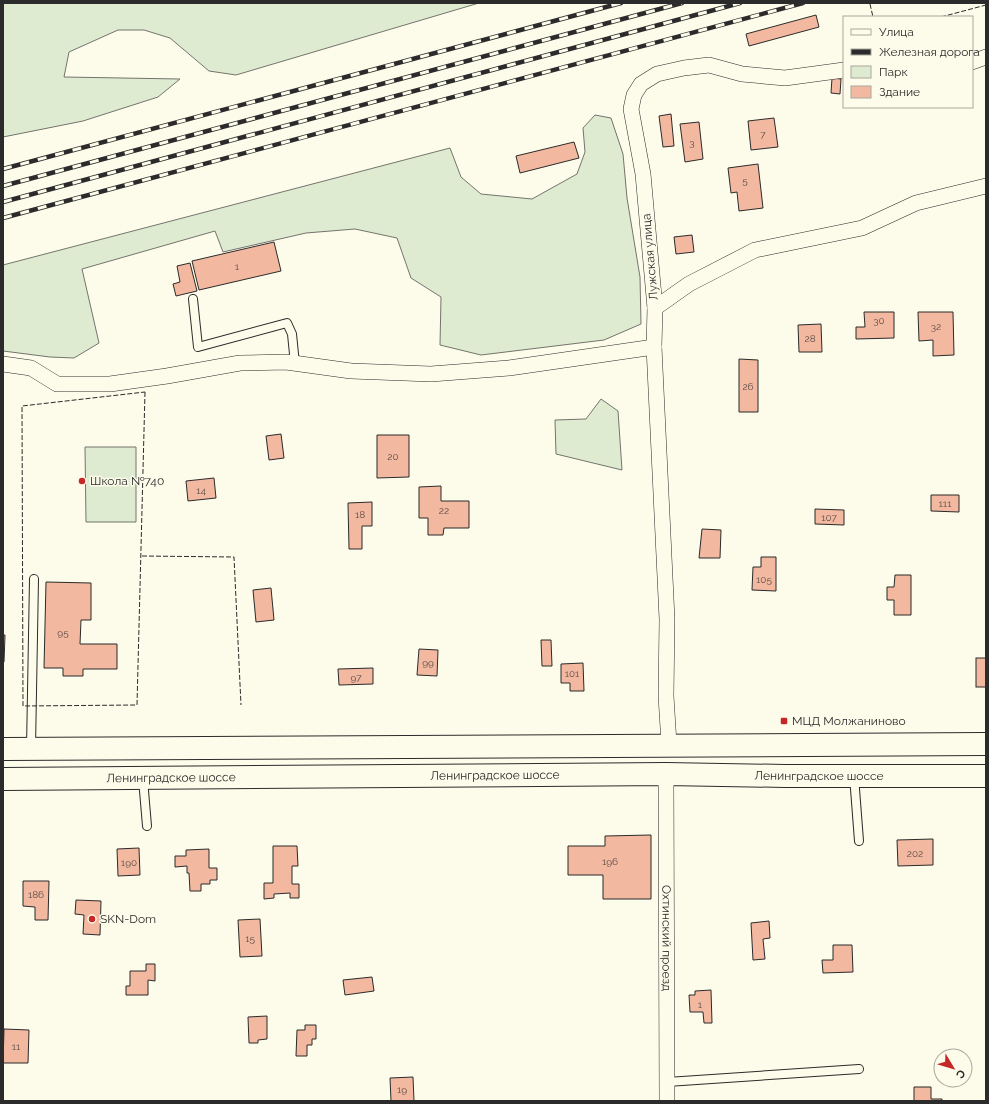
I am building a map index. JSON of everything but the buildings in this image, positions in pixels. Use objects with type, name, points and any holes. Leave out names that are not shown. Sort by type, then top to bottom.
[{"type":"highway","points":[[3,749],[669,744],[986,744]]},
{"type":"highway","name":"Ленинградское шоссе","points":[[3,779],[666,774],[986,776]]},
{"type":"street","points":[[973,62],[986,57]]},
{"type":"street","name":"Лужская улица","points":[[655,308],[643,174],[631,109],[634,95],[640,84],[658,74],[684,68],[709,65],[742,74],[785,78],[843,70]]},
{"type":"street","name":"Лужская улица","points":[[655,308],[689,284],[755,250],[862,228],[916,203],[986,186]]},
{"type":"street","points":[[655,308],[654,346],[667,619],[666,696],[669,744]]},
{"type":"street","points":[[3,364],[31,368],[57,384],[110,384],[168,376],[240,363],[295,364],[351,371],[431,374],[509,368],[654,346]]},
{"type":"street","name":"Охтинский проезд","points":[[666,774],[667,1101]]},
{"type":"lane","points":[[193,299],[198,347],[287,323],[292,334],[295,364]]},
{"type":"lane","points":[[31,748],[34,579]]},
{"type":"lane","points":[[854,776],[859,841]]},
{"type":"lane","points":[[142,777],[146,826]]},
{"type":"lane","points":[[667,1082],[858,1069]]},
{"type":"green space","points":[[3,3],[479,3],[236,75],[209,71],[170,38],[144,30],[118,30],[69,52],[64,77],[180,79],[158,97],[83,121],[3,137]]},
{"type":"green space","points":[[595,115],[611,118],[623,154],[627,198],[640,277],[641,324],[604,340],[481,355],[440,345],[441,297],[411,278],[397,238],[355,229],[306,233],[223,252],[215,231],[82,269],[99,343],[74,358],[50,357],[3,351],[3,265],[450,148],[461,177],[481,194],[532,199],[577,174],[585,152],[583,128]]},
{"type":"green space","points":[[601,399],[618,411],[622,470],[556,454],[555,420],[586,419]]},
{"type":"green space","points":[[85,447],[136,447],[136,522],[86,522]]},
{"type":"railway","points":[[3,169],[621,3]]},
{"type":"railway","points":[[3,186],[682,3]]},
{"type":"railway","points":[[3,202],[740,3]]},
{"type":"railway","points":[[3,218],[803,3]]},
{"type":"fence","points":[[870,4],[873,16]]},
{"type":"fence","points":[[945,16],[986,5]]},
{"type":"fence","points":[[145,392],[137,705],[23,706],[22,406],[145,392]]},
{"type":"fence","points":[[142,556],[234,557],[241,705]]},
{"type":"place","name":"Школа №740","points":[[82,481]]},
{"type":"place","name":"МЦД Молжаниново","points":[[784,721]]},
{"type":"place","name":"SKN-Dom","points":[[92,919]]}]
